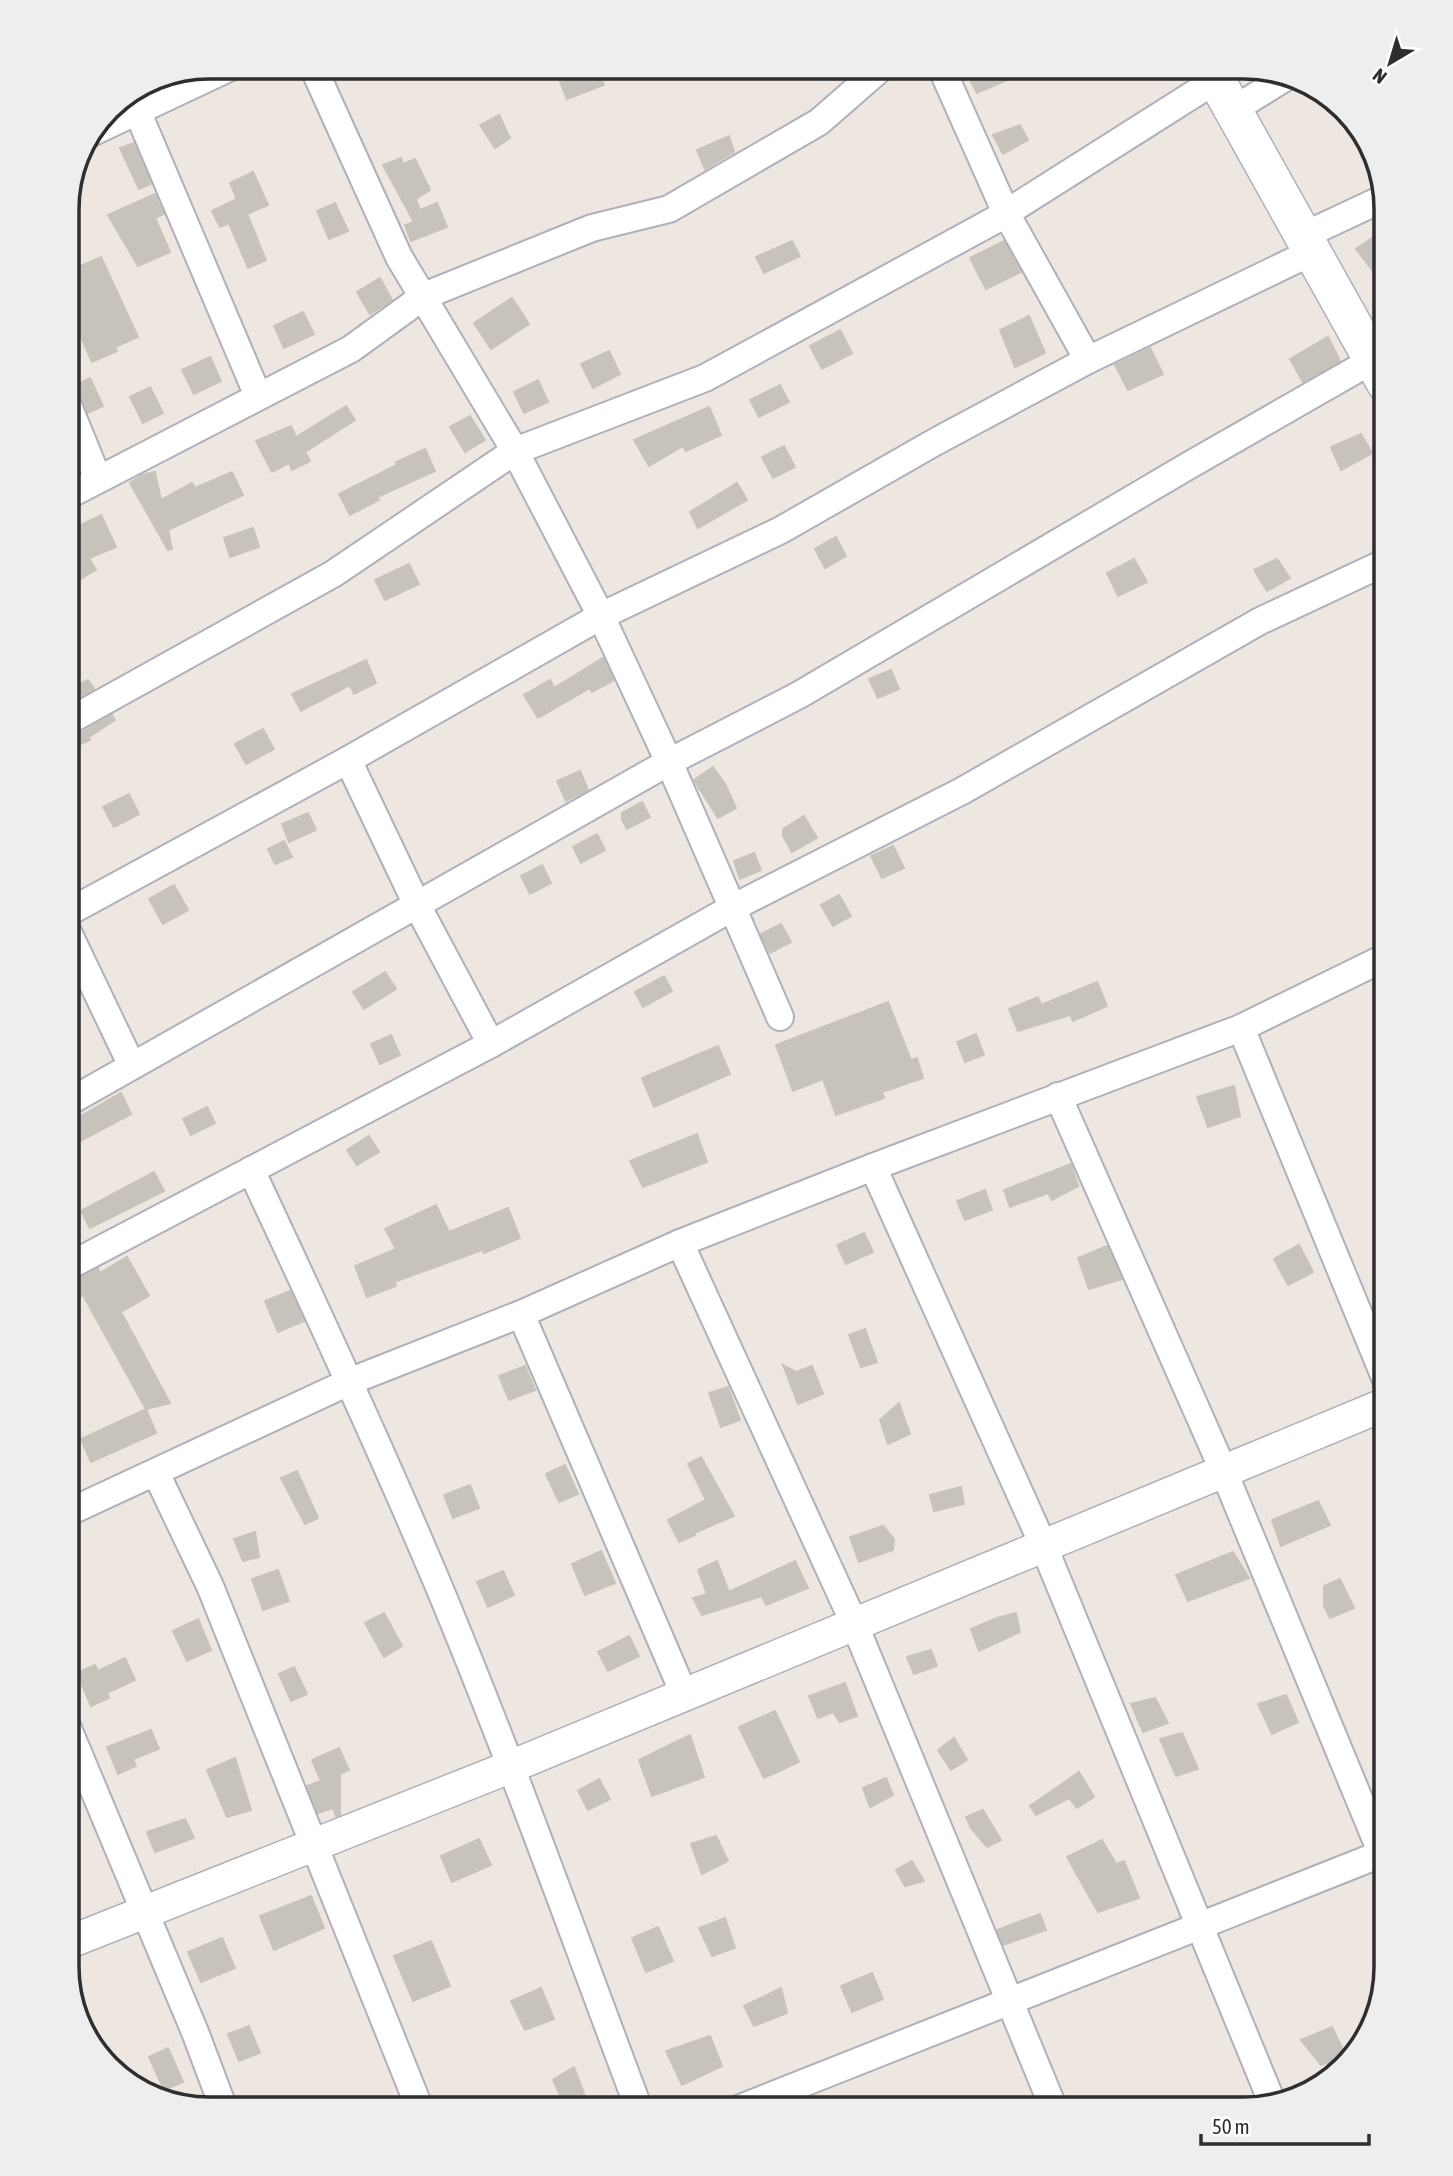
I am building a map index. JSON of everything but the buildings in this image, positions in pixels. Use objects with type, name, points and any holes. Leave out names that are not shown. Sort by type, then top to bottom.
[{"type":"main road","points":[[1219,86],[1374,361]]},
{"type":"street","points":[[319,79],[399,257],[515,451],[601,616],[669,762],[780,1017]]},
{"type":"street","points":[[79,490],[351,349],[424,296],[592,229],[669,209],[818,122],[867,79]]},
{"type":"street","points":[[946,79],[1006,213],[1088,360]]},
{"type":"street","points":[[134,103],[195,80]]},
{"type":"street","points":[[79,715],[333,574],[515,451],[705,378],[1006,213],[1219,86],[1260,80]]},
{"type":"street","points":[[133,103],[258,396]]},
{"type":"street","points":[[79,906],[348,760],[601,616],[781,530],[935,442],[1308,244],[1374,204]]},
{"type":"street","points":[[79,1096],[669,762],[799,695],[1188,466],[1374,375]]},
{"type":"street","points":[[79,432],[99,479]]},
{"type":"street","points":[[79,1261],[491,1044],[732,908],[962,792],[1260,621],[1374,568]]},
{"type":"street","points":[[348,760],[417,905],[491,1044]]},
{"type":"street","points":[[79,955],[132,1066]]},
{"type":"street","points":[[79,1507],[351,1381],[521,1314],[680,1242],[1241,1028],[1374,963]]},
{"type":"street","points":[[1241,1028],[1374,1349]]},
{"type":"street","points":[[1058,1096],[1224,1472],[1374,1831]]},
{"type":"street","points":[[873,1167],[1044,1547],[1269,2095]]},
{"type":"street","points":[[251,1170],[351,1381],[435,1577],[634,2097]]},
{"type":"street","points":[[680,1242],[853,1623],[1049,2097]]},
{"type":"street","points":[[521,1314],[684,1694]]},
{"type":"street","points":[[79,1938],[510,1767],[1374,1409]]},
{"type":"street","points":[[156,1473],[210,1586],[415,2097]]},
{"type":"street","points":[[79,1756],[145,1911],[219,2097]]},
{"type":"street","points":[[769,2097],[1374,1861]]}]
